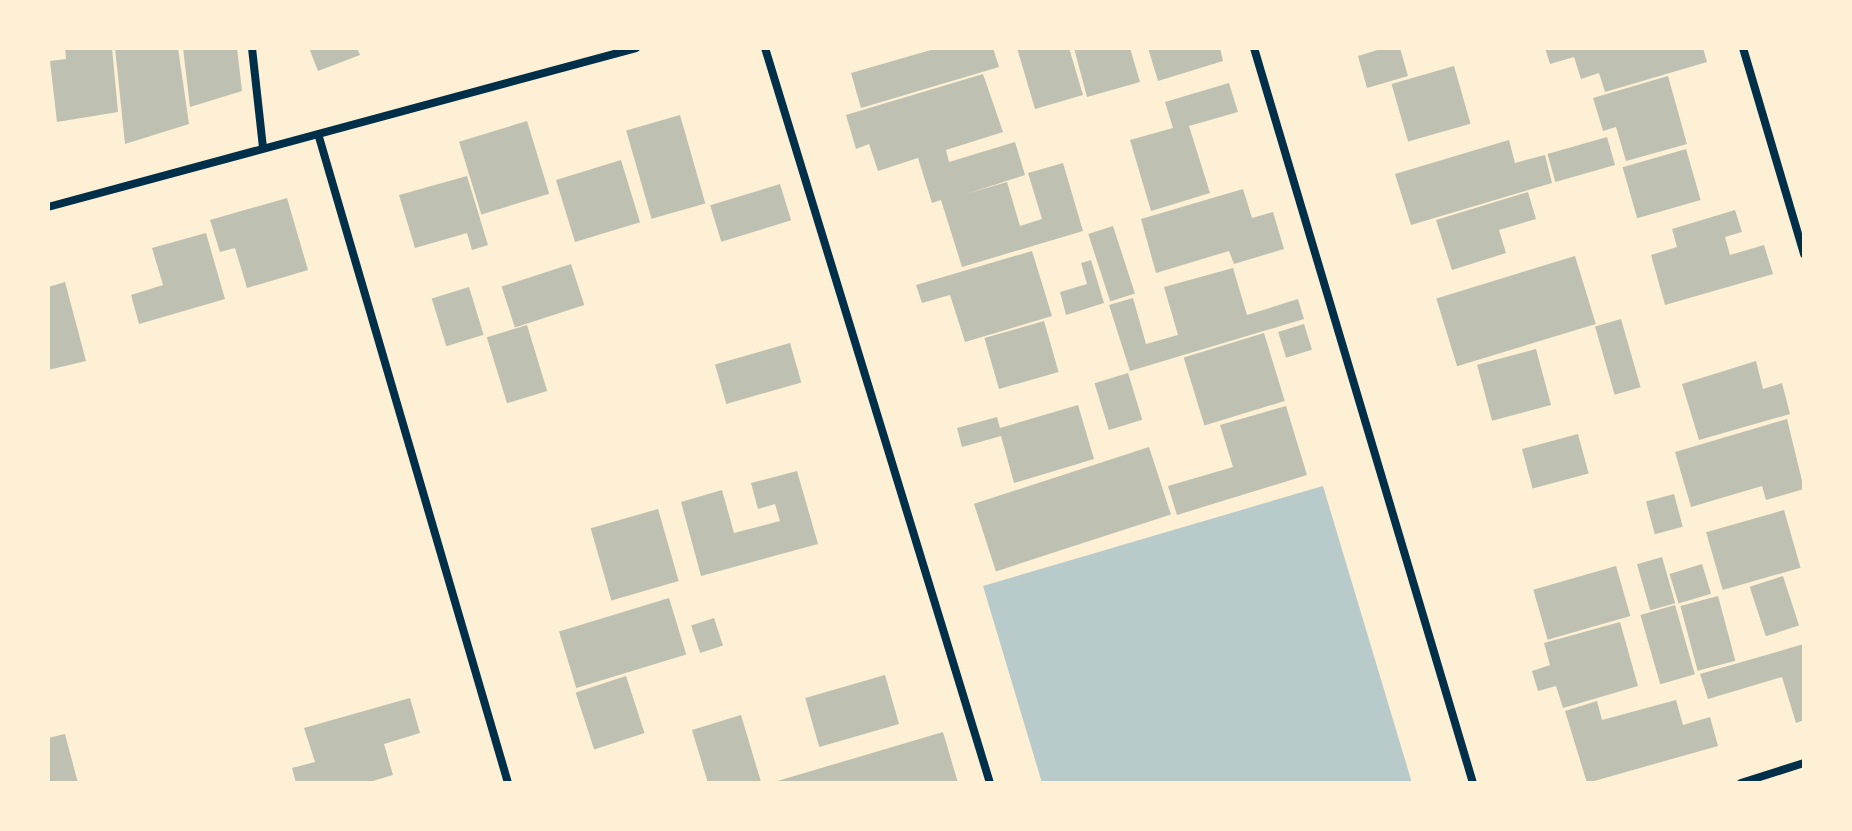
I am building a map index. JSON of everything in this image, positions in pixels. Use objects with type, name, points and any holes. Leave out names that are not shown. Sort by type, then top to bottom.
[{"type":"street","points":[[252,48],[263,147]]},
{"type":"street","points":[[48,207],[263,147],[319,137],[636,48]]},
{"type":"street","points":[[765,48],[990,783]]},
{"type":"street","points":[[1254,48],[1473,783]]},
{"type":"street","points":[[1743,48],[1804,254]]},
{"type":"street","points":[[319,137],[508,783]]},
{"type":"street","points":[[1741,783],[1804,763]]},
{"type":"shaded area","points":[[1323,486],[1412,783],[1042,783],[983,586]]},
{"type":"building","points":[[65,48],[112,48],[118,112],[57,122],[50,61],[66,59]]},
{"type":"building","points":[[115,48],[178,48],[189,124],[125,144]]},
{"type":"building","points":[[183,48],[237,48],[242,91],[190,107]]},
{"type":"building","points":[[309,48],[357,48],[360,55],[318,71]]},
{"type":"building","points":[[938,48],[993,48],[999,67],[861,108],[851,73]]},
{"type":"building","points":[[1017,48],[1069,48],[1083,95],[1035,109]]},
{"type":"building","points":[[1074,48],[1130,48],[1140,82],[1087,97]]},
{"type":"building","points":[[1148,48],[1220,48],[1223,61],[1158,81]]},
{"type":"building","points":[[1384,48],[1400,48],[1408,76],[1367,88],[1358,56]]},
{"type":"building","points":[[1545,48],[1703,48],[1707,62],[1605,92],[1599,73],[1581,79],[1574,57],[1550,64]]},
{"type":"building","points":[[1454,66],[1471,124],[1408,142],[1392,84]]},
{"type":"building","points":[[983,74],[1003,132],[946,150],[949,162],[1015,142],[1025,175],[966,194],[1007,182],[1020,226],[1042,219],[1028,173],[1063,163],[1083,231],[962,267],[941,200],[932,203],[918,158],[878,171],[869,144],[856,149],[846,115]]},
{"type":"building","points":[[1668,76],[1687,144],[1626,161],[1616,127],[1603,131],[1593,98]]},
{"type":"building","points":[[1229,83],[1238,112],[1189,126],[1210,193],[1151,211],[1130,140],[1173,128],[1165,102]]},
{"type":"building","points":[[680,115],[705,203],[652,219],[626,130]]},
{"type":"building","points":[[527,121],[549,194],[481,214],[459,142]]},
{"type":"building","points":[[1607,137],[1615,165],[1555,182],[1547,154]]},
{"type":"building","points":[[1509,140],[1515,163],[1545,155],[1552,183],[1411,225],[1395,174]]},
{"type":"building","points":[[1686,149],[1701,200],[1637,218],[1623,167]]},
{"type":"building","points":[[621,160],[640,222],[575,242],[556,180]]},
{"type":"building","points":[[467,176],[488,245],[472,250],[467,233],[415,248],[399,195]]},
{"type":"building","points":[[780,184],[791,220],[721,242],[710,205]]},
{"type":"building","points":[[1243,189],[1252,218],[1273,212],[1284,249],[1234,264],[1229,251],[1156,273],[1141,219]]},
{"type":"building","points":[[1528,192],[1536,219],[1499,230],[1506,253],[1452,270],[1436,220]]},
{"type":"building","points":[[287,198],[308,270],[247,288],[235,248],[220,252],[210,220]]},
{"type":"building","points":[[1735,210],[1742,232],[1725,237],[1730,255],[1764,245],[1773,274],[1665,305],[1651,255],[1677,247],[1672,229]]},
{"type":"building","points":[[1113,226],[1135,294],[1110,302],[1088,234]]},
{"type":"building","points":[[206,233],[225,299],[139,324],[131,295],[163,285],[152,248]]},
{"type":"building","points":[[1032,251],[1052,316],[965,342],[950,295],[922,303],[916,285]]},
{"type":"building","points":[[1575,256],[1596,324],[1457,366],[1436,298]]},
{"type":"building","points":[[1091,260],[1104,303],[1066,315],[1060,292],[1087,284],[1081,263]]},
{"type":"building","points":[[571,264],[584,305],[515,327],[502,287]]},
{"type":"building","points":[[1233,268],[1247,315],[1298,299],[1304,319],[1130,371],[1109,305],[1133,298],[1146,344],[1178,335],[1164,287]]},
{"type":"building","points":[[65,282],[86,361],[48,370],[48,287]]},
{"type":"building","points":[[469,287],[484,335],[446,346],[432,298]]},
{"type":"building","points":[[1621,319],[1641,387],[1615,395],[1595,326]]},
{"type":"building","points":[[1044,321],[1059,372],[999,389],[984,338]]},
{"type":"building","points":[[1304,324],[1312,350],[1286,358],[1278,332]]},
{"type":"building","points":[[527,325],[547,391],[507,403],[487,337]]},
{"type":"building","points":[[1264,333],[1285,401],[1204,425],[1184,358]]},
{"type":"building","points":[[790,343],[801,382],[726,404],[715,364]]},
{"type":"building","points":[[1536,349],[1551,405],[1492,421],[1477,365]]},
{"type":"building","points":[[1756,361],[1763,389],[1782,383],[1790,414],[1699,440],[1682,384]]},
{"type":"building","points":[[1128,373],[1142,420],[1109,430],[1095,383]]},
{"type":"building","points":[[1078,405],[1094,459],[1014,483],[1001,436],[962,447],[957,428],[997,417],[1000,428]]},
{"type":"building","points":[[1286,406],[1307,475],[1177,515],[1168,486],[1233,467],[1220,425]]},
{"type":"building","points":[[1787,419],[1804,489],[1766,500],[1762,486],[1691,507],[1675,452]]},
{"type":"building","points":[[1578,434],[1589,474],[1533,489],[1522,449]]},
{"type":"building","points":[[1149,447],[1171,515],[996,571],[974,504]]},
{"type":"building","points":[[797,471],[818,544],[701,576],[681,502],[722,490],[734,533],[780,521],[775,504],[758,509],[751,483]]},
{"type":"building","points":[[1674,494],[1683,527],[1655,534],[1646,502]]},
{"type":"building","points":[[658,509],[679,581],[611,600],[591,528]]},
{"type":"building","points":[[1784,510],[1801,568],[1723,590],[1706,532]]},
{"type":"building","points":[[1662,557],[1675,603],[1650,610],[1637,564]]},
{"type":"building","points":[[1702,564],[1711,594],[1679,604],[1669,574]]},
{"type":"building","points":[[1616,566],[1630,616],[1548,640],[1533,590]]},
{"type":"building","points":[[1783,576],[1799,625],[1766,636],[1750,587]]},
{"type":"building","points":[[1718,596],[1735,661],[1698,671],[1680,606]]},
{"type":"building","points":[[669,598],[686,654],[576,688],[559,632]]},
{"type":"building","points":[[1675,605],[1695,674],[1660,684],[1640,615]]},
{"type":"building","points":[[714,618],[723,646],[700,653],[691,625]]},
{"type":"building","points":[[1620,622],[1638,686],[1563,708],[1556,686],[1538,691],[1532,671],[1550,665],[1544,643]]},
{"type":"building","points":[[1804,644],[1804,720],[1796,723],[1782,677],[1708,699],[1700,674]]},
{"type":"building","points":[[885,675],[899,724],[819,747],[805,698]]},
{"type":"building","points":[[626,676],[645,733],[594,749],[576,692]]},
{"type":"building","points":[[410,698],[420,733],[384,744],[393,775],[366,783],[296,783],[292,768],[315,762],[304,728]]},
{"type":"building","points":[[1676,700],[1683,725],[1710,717],[1718,746],[1587,783],[1565,711],[1597,701],[1602,720]]},
{"type":"building","points":[[741,715],[761,782],[708,783],[692,730]]},
{"type":"building","points":[[943,732],[958,783],[774,783],[774,782]]},
{"type":"building","points":[[65,734],[78,783],[48,783],[48,738]]}]
